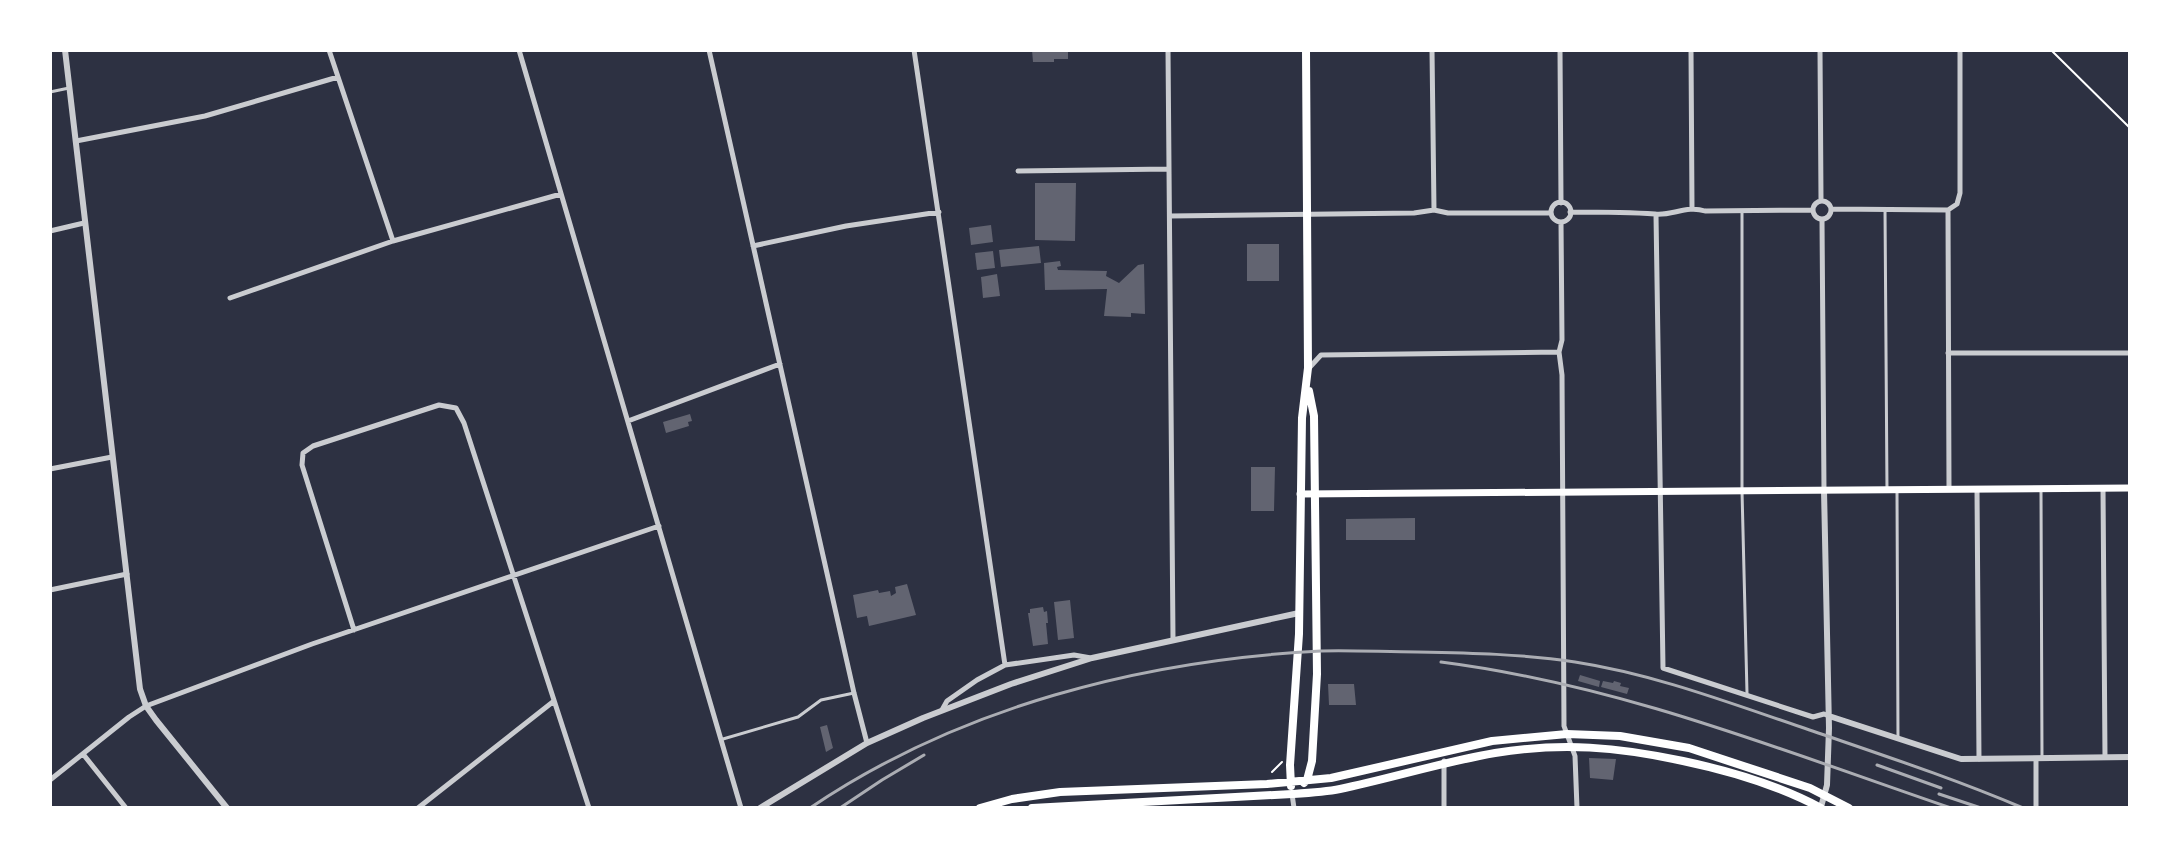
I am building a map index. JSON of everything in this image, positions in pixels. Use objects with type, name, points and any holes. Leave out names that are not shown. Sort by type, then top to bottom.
[{"type":"highway","points":[[1292,794],[1290,765],[1298,678],[1302,418],[1308,385],[1306,50]]},
{"type":"highway","points":[[1292,794],[1307,780],[1312,761],[1317,674],[1314,416],[1308,385]]},
{"type":"highway","points":[[980,808],[1012,799],[1072,791],[1307,780],[1344,775],[1492,741],[1567,734],[1620,736],[1672,744],[1768,773],[1825,794],[1849,808]]},
{"type":"highway","points":[[1032,808],[1340,789],[1506,752],[1553,746],[1591,746],[1647,753],[1713,767],[1782,789],[1821,808]]},
{"type":"main road","points":[[1300,494],[2130,488]]},
{"type":"street","points":[[65,50],[138,677],[146,706],[227,808]]},
{"type":"street","points":[[329,50],[393,241]]},
{"type":"street","points":[[519,50],[741,808]]},
{"type":"street","points":[[709,50],[867,743]]},
{"type":"street","points":[[914,50],[1005,665]]},
{"type":"street","points":[[1168,50],[1173,639]]},
{"type":"street","points":[[1432,50],[1434,210]]},
{"type":"street","points":[[1560,50],[1561,203]]},
{"type":"street","points":[[1691,50],[1692,208]]},
{"type":"street","points":[[1820,50],[1821,200]]},
{"type":"street","points":[[1831,209],[1948,210],[1957,204],[1960,193],[1960,50]]},
{"type":"street","points":[[76,141],[205,116],[338,77]]},
{"type":"street","points":[[1018,171],[1169,169]]},
{"type":"street","points":[[230,298],[393,241],[561,194]]},
{"type":"street","points":[[1821,200],[1828,202],[1831,209],[1829,216],[1822,219],[1815,216],[1813,210],[1814,204],[1821,200]]},
{"type":"street","points":[[1561,203],[1567,205],[1570,212],[1568,219],[1561,222],[1555,220],[1551,213],[1554,206],[1561,203]]},
{"type":"street","points":[[1570,212],[1644,212],[1656,215],[1692,208],[1705,211],[1813,210]]},
{"type":"street","points":[[1170,216],[1414,213],[1434,210],[1448,213],[1551,213]]},
{"type":"street","points":[[1948,210],[1949,489]]},
{"type":"street","points":[[753,246],[846,226],[939,212]]},
{"type":"street","points":[[1656,215],[1663,668],[1813,717],[1824,714],[1951,757],[2130,757]]},
{"type":"street","points":[[1821,808],[1828,774],[1829,728],[1822,219]]},
{"type":"street","points":[[1561,222],[1562,340],[1559,352],[1562,375],[1564,726],[1575,756],[1577,808]]},
{"type":"street","points":[[50,231],[84,223]]},
{"type":"street","points":[[1308,368],[1321,355],[1559,352]]},
{"type":"street","points":[[1948,353],[2130,353]]},
{"type":"street","points":[[628,421],[780,364]]},
{"type":"street","points":[[354,630],[302,465],[303,453],[313,446],[439,405],[456,408],[464,423],[589,808]]},
{"type":"street","points":[[50,469],[112,457]]},
{"type":"street","points":[[2103,488],[2105,757]]},
{"type":"street","points":[[1977,489],[1979,759]]},
{"type":"street","points":[[50,780],[146,706],[354,630],[659,526]]},
{"type":"street","points":[[50,590],[127,574]]},
{"type":"street","points":[[760,808],[867,743],[1011,684],[1092,658],[1299,613]]},
{"type":"street","points":[[941,711],[947,701],[1005,665],[1074,655],[1092,658]]},
{"type":"street","points":[[418,808],[554,701]]},
{"type":"street","points":[[1443,753],[1444,808]]},
{"type":"street","points":[[83,754],[126,808]]},
{"type":"street","points":[[2036,806],[2039,759]]},
{"type":"street","points":[[1072,791],[1073,806]]},
{"type":"street","points":[[1292,794],[1294,808]]},
{"type":"lane","points":[[50,92],[69,88]]},
{"type":"lane","points":[[1885,209],[1887,490]]},
{"type":"lane","points":[[1742,211],[1742,491],[1747,697]]},
{"type":"lane","points":[[2039,759],[2041,489]]},
{"type":"lane","points":[[1897,490],[1898,739]]},
{"type":"lane","points":[[721,739],[798,717],[821,700],[854,693]]},
{"type":"path","points":[[2051,50],[2130,128]]},
{"type":"building","points":[[1032,50],[1068,50],[1068,59],[1033,62]]},
{"type":"building","points":[[1035,183],[1076,183],[1075,241],[1035,240]]},
{"type":"building","points":[[991,225],[993,242],[971,245],[969,228]]},
{"type":"building","points":[[1247,244],[1279,244],[1279,281],[1247,281]]},
{"type":"building","points":[[1039,246],[1041,263],[1001,267],[999,250]]},
{"type":"building","points":[[993,251],[995,268],[977,270],[975,253]]},
{"type":"building","points":[[1060,261],[1058,270],[1107,271],[1106,276],[1119,283],[1138,265],[1144,264],[1145,314],[1104,316],[1107,289],[1045,290],[1044,263]]},
{"type":"building","points":[[997,274],[1000,296],[983,298],[981,277]]},
{"type":"building","points":[[690,414],[692,421],[688,422],[689,426],[666,433],[663,422]]},
{"type":"building","points":[[1251,467],[1275,467],[1274,511],[1251,511]]},
{"type":"building","points":[[1415,518],[1415,540],[1346,540],[1346,519]]},
{"type":"building","points":[[907,584],[916,615],[869,626],[867,616],[857,618],[853,595],[878,590],[879,593],[890,591],[891,596],[896,593],[895,587]]},
{"type":"building","points":[[1070,600],[1074,638],[1058,640],[1054,602]]},
{"type":"building","points":[[1043,607],[1044,612],[1047,611],[1048,644],[1033,646],[1028,613],[1030,609]]},
{"type":"building","points":[[1580,675],[1600,681],[1599,687],[1578,681]]},
{"type":"building","points":[[1603,681],[1621,683],[1620,686],[1629,688],[1627,694],[1601,687]]},
{"type":"building","points":[[1328,684],[1354,684],[1356,705],[1329,705]]},
{"type":"building","points":[[827,725],[833,748],[826,752],[820,727]]},
{"type":"building","points":[[1589,758],[1616,759],[1613,780],[1590,778]]},
{"type":"railway","points":[[810,808],[867,773],[928,742],[990,716],[1055,695],[1187,665],[1321,651],[1516,656],[1604,667],[1718,699],[1857,746],[2023,808]]},
{"type":"railway","points":[[1441,662],[1507,672],[1636,703],[1762,742],[1951,808]]},
{"type":"railway","points":[[840,808],[924,755]]},
{"type":"railway","points":[[1877,765],[1941,788]]},
{"type":"railway","points":[[1939,794],[1981,808]]}]
